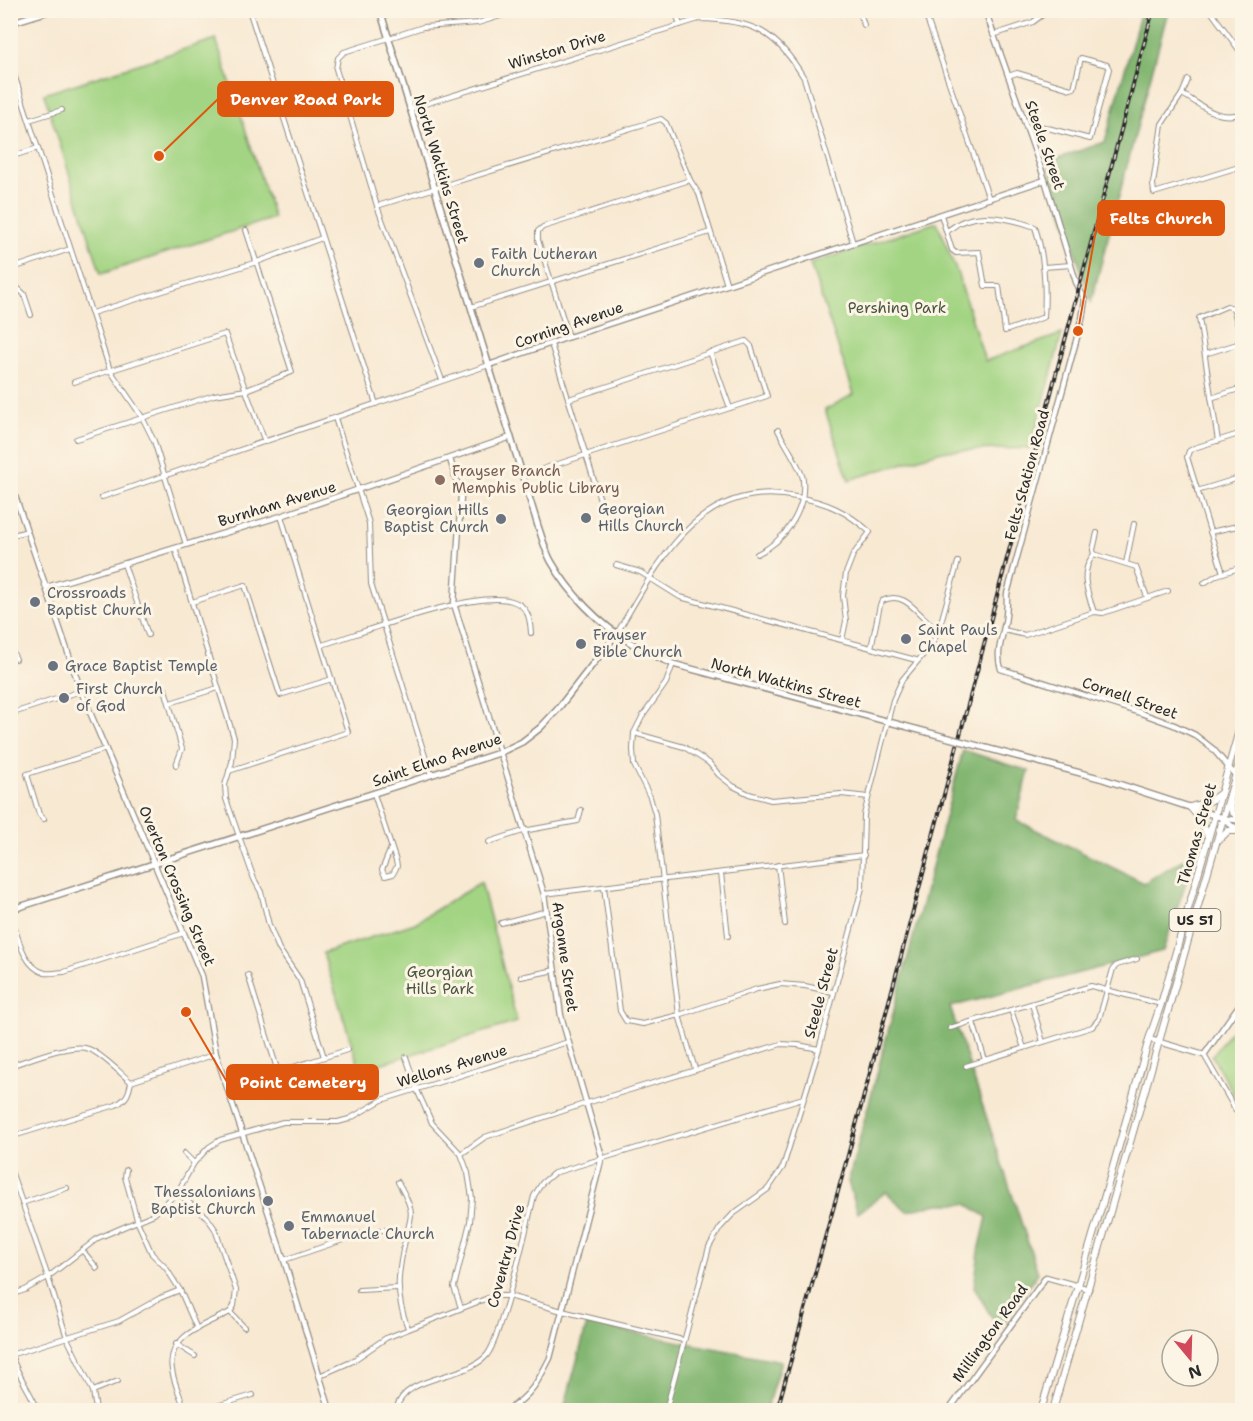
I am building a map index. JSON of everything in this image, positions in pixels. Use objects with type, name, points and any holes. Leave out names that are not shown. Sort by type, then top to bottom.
[{"type":"highway","name":"Thomas Street","points":[[1078,1285],[1242,720]]},
{"type":"highway","name":"Thomas Street","points":[[1089,1288],[1242,753]]},
{"type":"highway","points":[[1208,838],[1201,820],[1190,807],[1210,801],[1222,792]]},
{"type":"highway","points":[[1230,795],[1232,812],[1242,820]]},
{"type":"highway","points":[[1216,844],[1228,831],[1242,830]]},
{"type":"highway","points":[[1174,957],[1184,960]]},
{"type":"highway","points":[[1164,993],[1174,995]]},
{"type":"highway","name":"US 51","points":[[1041,1410],[1078,1285]]},
{"type":"highway","name":"US 51","points":[[1053,1410],[1089,1288]]},
{"type":"main road","points":[[10,23],[52,10]]},
{"type":"main road","name":"North Watkins Street","points":[[380,10],[550,559],[588,609],[631,644],[673,664],[1097,778],[1223,818]]},
{"type":"main road","name":"Saint Elmo Avenue","points":[[10,912],[500,753],[522,742],[540,728],[617,633]]},
{"type":"street","points":[[249,10],[376,404]]},
{"type":"street","points":[[442,380],[377,206],[336,69],[338,58],[344,52],[423,27],[478,23],[520,10]]},
{"type":"street","points":[[675,10],[680,25]]},
{"type":"street","points":[[859,10],[864,25]]},
{"type":"street","points":[[924,10],[989,199]]},
{"type":"street","name":"Steele Street","points":[[985,10],[1045,180],[1080,288]]},
{"type":"street","points":[[993,35],[1033,22],[1049,10]]},
{"type":"street","points":[[1210,10],[1242,54]]},
{"type":"street","name":"Winston Drive","points":[[409,109],[699,20],[727,20],[746,24],[768,35],[790,55],[804,78],[853,243]]},
{"type":"street","points":[[1008,76],[1017,73],[1074,88],[1081,58],[1107,65],[1109,69],[1090,139],[1040,126],[1027,129]]},
{"type":"street","points":[[10,62],[110,370],[142,417],[154,441],[186,545]]},
{"type":"street","points":[[1188,81],[1162,124],[1153,184],[1154,193],[1242,166]]},
{"type":"street","points":[[1182,94],[1219,116],[1230,117],[1242,113]]},
{"type":"street","points":[[29,120],[62,110]]},
{"type":"street","points":[[377,206],[661,119],[666,123],[690,180],[699,194],[727,285]]},
{"type":"street","points":[[10,157],[38,148]]},
{"type":"street","points":[[569,337],[538,240],[538,231],[543,227],[690,180]]},
{"type":"street","name":"Corning Avenue","points":[[102,497],[569,337],[1045,180]]},
{"type":"street","points":[[941,215],[946,231],[952,250],[956,253],[980,252],[982,282],[985,286],[999,286],[1005,331],[1044,317],[1046,296],[1035,227],[1016,220],[992,216],[961,222],[946,231]]},
{"type":"street","points":[[76,439],[214,395],[246,390],[292,372],[246,230]]},
{"type":"street","points":[[471,308],[710,232]]},
{"type":"street","points":[[92,313],[257,262],[322,238]]},
{"type":"street","points":[[10,273],[16,267],[70,249]]},
{"type":"street","points":[[1043,267],[1071,266]]},
{"type":"street","points":[[10,280],[24,294],[31,315]]},
{"type":"street","name":"Felts Station Road","points":[[1001,669],[998,650],[1004,630],[1007,594],[1082,319],[1084,300],[1080,288]]},
{"type":"street","points":[[1205,354],[1237,344],[1241,336],[1233,308],[1227,306],[1199,318],[1218,441]]},
{"type":"street","points":[[74,382],[225,334],[265,442]]},
{"type":"street","points":[[524,475],[767,396],[751,346],[746,341],[569,399]]},
{"type":"street","points":[[551,345],[602,506]]},
{"type":"street","points":[[710,352],[730,408]]},
{"type":"street","points":[[1211,398],[1242,388]]},
{"type":"street","points":[[335,418],[369,523],[371,584],[431,775]]},
{"type":"street","points":[[757,554],[766,550],[788,529],[796,516],[802,498],[803,478],[778,430]]},
{"type":"street","points":[[1224,573],[1187,462],[1188,454],[1194,448],[1242,433]]},
{"type":"street","name":"Burnham Avenue","points":[[47,587],[281,516],[512,437]]},
{"type":"street","name":"Argonne Street","points":[[450,459],[461,496],[454,604],[544,894],[561,1016],[602,1157],[550,1358],[537,1384],[523,1401],[508,1410]]},
{"type":"street","points":[[1197,491],[1242,477]]},
{"type":"street","name":"Overton Crossing Street","points":[[10,481],[81,691],[202,976],[216,1054],[284,1260],[330,1410]]},
{"type":"street","name":"Saint Elmo Avenue","points":[[617,633],[650,578],[683,534],[701,516],[722,503],[747,495],[775,493],[829,505],[852,516],[870,532],[853,555],[846,573],[843,596],[846,621],[842,640]]},
{"type":"street","points":[[229,771],[348,732],[281,516]]},
{"type":"street","points":[[1126,563],[1134,524]]},
{"type":"street","points":[[1210,532],[1242,525]]},
{"type":"street","points":[[10,536],[28,531]]},
{"type":"street","points":[[1094,612],[1086,587],[1085,572],[1094,554],[1097,533]]},
{"type":"street","points":[[175,547],[234,738],[232,762],[225,785],[226,799],[238,838],[261,892],[269,925],[279,949],[300,980],[324,1057]]},
{"type":"street","points":[[1094,554],[1126,563],[1138,570],[1147,597]]},
{"type":"street","name":"Steele Street","points":[[666,1410],[709,1247],[720,1228],[734,1214],[768,1189],[783,1167],[819,1049],[862,888],[864,815],[893,700],[902,680],[916,660],[932,644],[939,629],[958,562]]},
{"type":"street","points":[[124,564],[148,635]]},
{"type":"street","points":[[615,565],[637,571],[680,597],[916,660]]},
{"type":"street","points":[[1204,582],[1242,567]]},
{"type":"street","points":[[192,602],[245,585],[280,695],[332,679]]},
{"type":"street","points":[[1004,630],[1025,635],[1094,612],[1103,613],[1168,591]]},
{"type":"street","points":[[322,645],[454,604],[498,598],[514,601],[526,609],[530,617],[531,633]]},
{"type":"street","points":[[871,648],[880,605],[885,599],[893,598],[911,604],[931,625],[939,629]]},
{"type":"street","points":[[10,647],[16,659]]},
{"type":"street","points":[[673,664],[666,683],[634,732],[633,749],[634,765],[650,797],[655,814],[679,1015],[695,1069]]},
{"type":"street","name":"Cornell Street","points":[[1001,669],[1174,725],[1195,735],[1213,749],[1236,776]]},
{"type":"street","points":[[170,703],[218,688]]},
{"type":"street","points":[[165,689],[182,749],[176,765]]},
{"type":"street","points":[[10,714],[81,691]]},
{"type":"street","points":[[634,732],[684,747],[709,763],[733,786],[749,794],[771,800],[841,794],[868,798]]},
{"type":"street","points":[[44,819],[39,814],[27,774],[106,749]]},
{"type":"street","points":[[374,794],[397,866],[393,874],[385,876],[382,870],[391,848]]},
{"type":"street","points":[[489,842],[523,831],[578,821],[581,810]]},
{"type":"street","name":"North Watkins Street","points":[[1223,818],[1242,820]]},
{"type":"street","name":"North Watkins Street","points":[[1223,818],[1232,826],[1242,830]]},
{"type":"street","points":[[544,894],[864,855]]},
{"type":"street","points":[[778,865],[785,924]]},
{"type":"street","points":[[721,873],[728,936]]},
{"type":"street","points":[[604,887],[620,1011],[626,1021],[643,1024],[780,984],[833,992]]},
{"type":"street","points":[[501,923],[548,911]]},
{"type":"street","points":[[10,912],[26,956],[32,965],[45,973],[64,972],[184,933]]},
{"type":"street","points":[[966,1066],[1092,1027],[1099,1019],[1113,969],[1117,965],[1137,959]]},
{"type":"street","points":[[521,977],[555,970]]},
{"type":"street","points":[[248,975],[278,1072]]},
{"type":"street","points":[[950,1029],[1091,986],[1161,1004]]},
{"type":"street","points":[[1204,1055],[1242,1000]]},
{"type":"street","points":[[1032,1004],[1043,1042]]},
{"type":"street","points":[[1011,1010],[1024,1048]]},
{"type":"street","points":[[973,1022],[985,1060]]},
{"type":"street","points":[[1149,1040],[1204,1055],[1242,1121]]},
{"type":"street","name":"Wellons Avenue","points":[[10,1294],[25,1290],[48,1277],[98,1238],[154,1215],[177,1193],[194,1163],[209,1147],[220,1140],[283,1122],[338,1122],[350,1119],[382,1100],[568,1042]]},
{"type":"street","points":[[460,1154],[485,1137],[587,1102],[695,1069],[781,1044],[819,1049]]},
{"type":"street","points":[[10,1066],[82,1046],[92,1049],[131,1082]]},
{"type":"street","points":[[227,1088],[347,1050]]},
{"type":"street","points":[[131,1082],[216,1054]]},
{"type":"street","points":[[406,1057],[432,1124],[460,1154],[468,1173],[472,1198],[470,1222],[454,1287],[460,1308]]},
{"type":"street","points":[[10,1137],[123,1102],[128,1095],[131,1082]]},
{"type":"street","name":"Coventry Drive","points":[[396,1410],[399,1399],[411,1389],[473,1365],[485,1357],[492,1347],[510,1296],[534,1196],[542,1183],[554,1173],[804,1097]]},
{"type":"street","points":[[184,1154],[194,1163]]},
{"type":"street","points":[[10,1168],[67,1338],[93,1390],[96,1410]]},
{"type":"street","points":[[126,1170],[125,1177],[138,1223],[152,1254],[166,1268],[180,1290],[197,1329]]},
{"type":"street","points":[[398,1182],[410,1209],[411,1220],[398,1273],[400,1309],[408,1328]]},
{"type":"street","points":[[22,1203],[67,1188]]},
{"type":"street","points":[[177,1193],[206,1216],[215,1228],[236,1290],[234,1306],[230,1312],[183,1336],[176,1344],[171,1358],[172,1371],[185,1410]]},
{"type":"street","points":[[284,1260],[372,1230],[388,1230],[406,1234]]},
{"type":"street","points":[[82,1250],[97,1268]]},
{"type":"street","name":"Millington Road","points":[[949,1410],[1046,1277],[1089,1288]]},
{"type":"street","points":[[358,1290],[398,1288]]},
{"type":"street","points":[[38,1410],[11,1355],[119,1321],[160,1298],[180,1290]]},
{"type":"street","points":[[319,1376],[351,1362],[387,1338],[408,1328],[493,1296],[510,1296],[683,1340]]},
{"type":"street","points":[[230,1312],[244,1327]]},
{"type":"street","points":[[176,1344],[195,1356]]},
{"type":"street","points":[[93,1390],[118,1381]]},
{"type":"street","points":[[203,1410],[253,1395]]},
{"type":"green space","points":[[1141,11],[1168,11],[1091,302],[1047,162],[1105,142]]},
{"type":"green space","points":[[216,39],[274,218],[101,274],[44,94]]},
{"type":"green space","name":"Pershing Park","points":[[937,222],[958,275],[985,361],[1062,334],[1031,448],[942,451],[849,480],[825,410],[854,394],[810,264]]},
{"type":"green space","points":[[963,750],[1029,771],[1016,820],[1144,883],[1196,852],[1163,951],[950,1007],[1038,1273],[999,1330],[974,1287],[987,1217],[967,1204],[939,1204],[907,1211],[886,1192],[858,1213],[848,1182]]},
{"type":"green space","name":"Georgian Hills Park","points":[[481,882],[517,1022],[360,1070],[323,953],[415,923]]},
{"type":"green space","points":[[1242,1015],[1242,1109],[1212,1056]]},
{"type":"green space","points":[[587,1324],[781,1361],[766,1410],[559,1410],[565,1405]]},
{"type":"railway","points":[[777,1410],[847,1159],[1153,10]]},
{"type":"place","name":"Denver Road Park","points":[[159,156]]},
{"type":"place","name":"Faith Lutheran Church","points":[[479,263]]},
{"type":"place","name":"Felts Church","points":[[1078,331]]},
{"type":"place","name":"Frayser Branch Memphis Public Library","points":[[440,480]]},
{"type":"place","name":"Georgian Hills Church","points":[[586,518]]},
{"type":"place","name":"Georgian Hills Baptist Church","points":[[501,519]]},
{"type":"place","name":"Crossroads Baptist Church","points":[[35,602]]},
{"type":"place","name":"Saint Pauls Chapel","points":[[906,639]]},
{"type":"place","name":"Frayser Bible Church","points":[[581,644]]},
{"type":"place","name":"Grace Baptist Temple","points":[[53,666]]},
{"type":"place","name":"First Church of God","points":[[64,698]]},
{"type":"place","name":"Point Cemetery","points":[[186,1012]]},
{"type":"place","name":"Thessalonians Baptist Church","points":[[268,1201]]},
{"type":"place","name":"Emmanuel Tabernacle Church","points":[[289,1226]]}]
